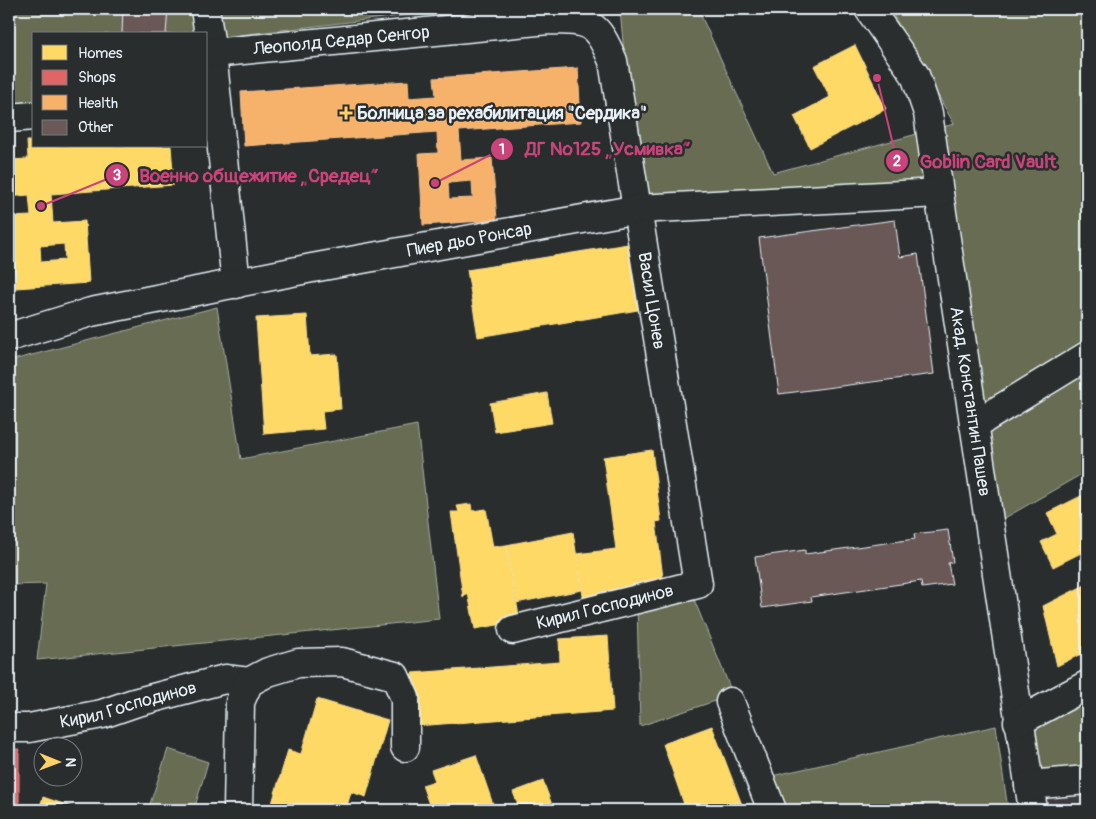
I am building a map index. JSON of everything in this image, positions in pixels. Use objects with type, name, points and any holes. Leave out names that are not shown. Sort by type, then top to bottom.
[{"type":"street","points":[[205,9],[212,53],[212,101],[236,284]]},
{"type":"street","name":"Акад. Константин Пашев","points":[[869,9],[915,75],[928,113],[1018,722],[1031,798]]},
{"type":"street","name":"Леополд Седар Сенгор","points":[[212,53],[548,15],[589,24]]},
{"type":"street","name":"Васил Цонев","points":[[589,24],[598,31],[613,61],[698,584]]},
{"type":"street","points":[[9,118],[32,116]]},
{"type":"street","name":"Пиер дьо Ронсар","points":[[9,337],[91,312],[312,268],[638,209],[939,193]]},
{"type":"street","points":[[974,425],[1087,356]]},
{"type":"street","name":"Кирил Господинов","points":[[513,630],[698,584]]},
{"type":"street","points":[[238,810],[240,702],[249,682],[268,672],[298,663],[342,662],[395,676],[405,698],[404,747]]},
{"type":"street","name":"Кирил Господинов","points":[[9,728],[28,728],[102,714],[142,700],[225,679],[249,682]]},
{"type":"street","points":[[1018,722],[1087,685]]},
{"type":"street","points":[[730,702],[772,810]]},
{"type":"street","points":[[1031,798],[1087,780]]},
{"type":"shaded area","points":[[1087,780],[1087,810],[1035,810],[1032,786]]},
{"type":"green space","points":[[9,9],[459,9],[214,38],[208,35],[208,32],[32,32],[32,101],[9,104]]},
{"type":"green space","points":[[620,9],[698,9],[773,173],[954,124],[890,9],[1087,9],[1087,471],[989,527],[939,193],[638,209]]},
{"type":"green space","points":[[217,307],[241,459],[417,425],[439,619],[37,660],[46,584],[9,585],[9,361]]},
{"type":"green space","points":[[691,592],[733,695],[640,726],[637,604]]},
{"type":"green space","points":[[1087,685],[1087,780],[1032,786],[1018,722]]},
{"type":"green space","points":[[996,726],[1008,810],[778,810],[767,777]]},
{"type":"green space","points":[[168,749],[208,762],[194,810],[148,810]]},
{"type":"building: Homes","points":[[855,45],[886,109],[810,148],[794,116],[830,97],[814,66]]},
{"type":"building: Homes","points":[[27,141],[32,141],[32,148],[171,148],[174,185],[51,194],[53,223],[85,221],[89,283],[16,288],[11,217],[31,216],[29,195],[9,197],[9,160],[28,159]],"holes":[[[64,244],[65,260],[41,262],[40,246]]]},
{"type":"building: Homes","points":[[628,244],[638,310],[478,337],[467,270]]},
{"type":"building: Homes","points":[[307,315],[310,356],[337,354],[341,409],[322,411],[324,429],[264,434],[256,318]]},
{"type":"building: Homes","points":[[547,393],[552,423],[495,432],[490,403]]},
{"type":"building: Homes","points":[[652,450],[661,521],[656,522],[664,586],[584,603],[577,554],[616,549],[603,457]]},
{"type":"building: Homes","points":[[1087,493],[1087,550],[1053,567],[1041,542],[1057,534],[1047,513]]},
{"type":"building: Homes","points":[[471,504],[472,511],[486,509],[493,547],[506,545],[520,621],[475,629],[468,593],[463,597],[451,512],[459,512],[457,506]]},
{"type":"building: Homes","points":[[573,532],[582,590],[516,603],[506,545]]},
{"type":"building: Homes","points":[[1087,584],[1087,651],[1057,666],[1043,606]]},
{"type":"building: Homes","points":[[608,636],[613,711],[416,726],[412,673],[560,662],[559,639]]},
{"type":"building: Homes","points":[[9,652],[12,652],[10,703],[9,703]]},
{"type":"building: Homes","points":[[317,699],[388,720],[366,797],[351,792],[346,810],[270,810],[288,750],[301,754]]},
{"type":"building: Homes","points":[[712,726],[744,810],[686,810],[663,744]]},
{"type":"building: Homes","points":[[476,755],[495,810],[431,810],[422,785],[435,781],[431,770]]},
{"type":"building: Homes","points":[[543,781],[554,810],[520,810],[513,792]]},
{"type":"building: Homes","points":[[43,797],[75,808],[75,810],[39,810]]},
{"type":"building: Shops","points":[[9,749],[19,749],[19,810],[9,810]]},
{"type":"building: Health","points":[[578,68],[581,122],[459,131],[461,160],[492,158],[497,220],[423,225],[419,154],[438,153],[437,132],[244,146],[241,92],[408,81],[409,98],[436,96],[434,78]],"holes":[[[472,181],[473,198],[449,199],[448,183]]]},
{"type":"building: Other","points":[[123,9],[168,9],[166,32],[122,32]]},
{"type":"building: Other","points":[[895,220],[900,257],[918,254],[934,374],[779,394],[759,238]]},
{"type":"building: Other","points":[[948,530],[953,562],[948,563],[952,584],[922,588],[921,581],[811,597],[812,601],[762,608],[755,557],[805,550],[805,554],[915,539],[914,534]]},
{"type":"place","name":"Goblin Card Vault","points":[[877,78]]},
{"type":"place","name":"Болница за рехабилитация \"Сердика\"","points":[[346,113]]},
{"type":"place","name":"ДГ №125 „Усмивка“","points":[[435,183]]},
{"type":"place","name":"Военно общежитие „Средец“","points":[[41,206]]}]
